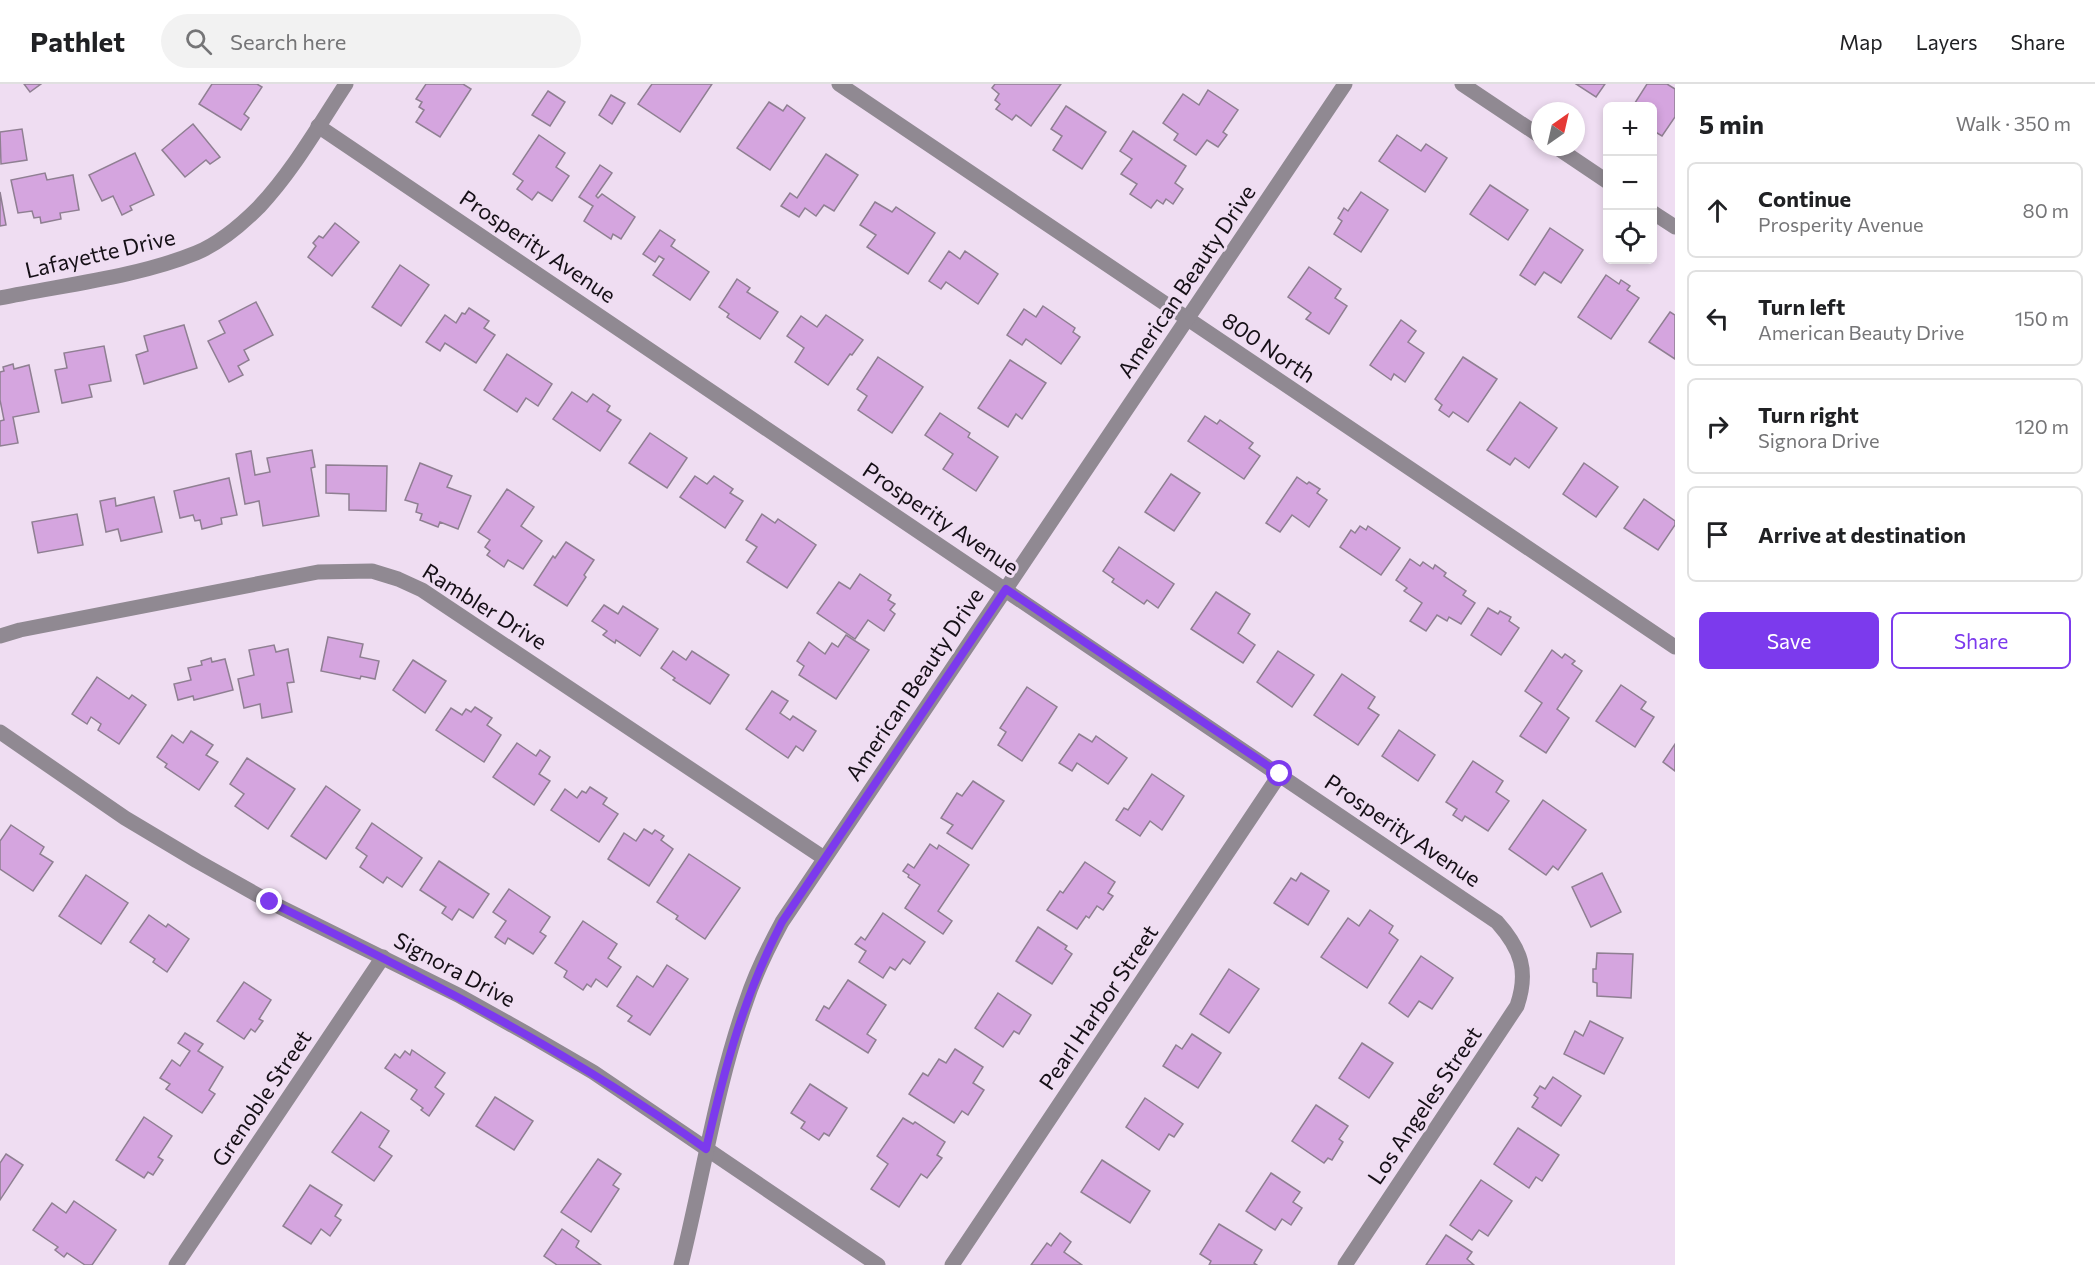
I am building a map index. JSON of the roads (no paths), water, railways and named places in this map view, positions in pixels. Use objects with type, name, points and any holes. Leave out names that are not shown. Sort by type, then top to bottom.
[{"type":"street","name":"Lafayette Drive","points":[[0,297],[128,273],[166,264],[199,252],[230,231],[258,207],[282,179],[346,84]]},
{"type":"street","name":"800 North","points":[[839,84],[1675,647]]},
{"type":"street","name":"American Beauty Drive","points":[[681,1265],[700,1186],[706,1149],[730,1054],[746,1000],[763,958],[782,922],[1346,84]]},
{"type":"street","points":[[1462,84],[1531,130]]},
{"type":"street","name":"Prosperity Avenue","points":[[318,126],[1485,912],[1508,935],[1517,948],[1522,962]]},
{"type":"street","points":[[1569,156],[1603,179]]},
{"type":"street","points":[[1657,215],[1675,227]]},
{"type":"street","name":"Rambler Drive","points":[[0,636],[20,630],[318,572],[372,572],[398,579],[422,590],[824,858]]},
{"type":"street","name":"Signora Drive","points":[[0,732],[125,818],[197,861],[270,902],[383,957],[536,1038],[611,1084],[878,1265]]},
{"type":"street","name":"Pearl Harbor Street","points":[[952,1265],[1280,774]]},
{"type":"street","name":"Grenoble Street","points":[[176,1265],[383,957]]},
{"type":"street","name":"Los Angeles Street","points":[[1345,1265],[1516,1006],[1522,984],[1522,962]]}]
